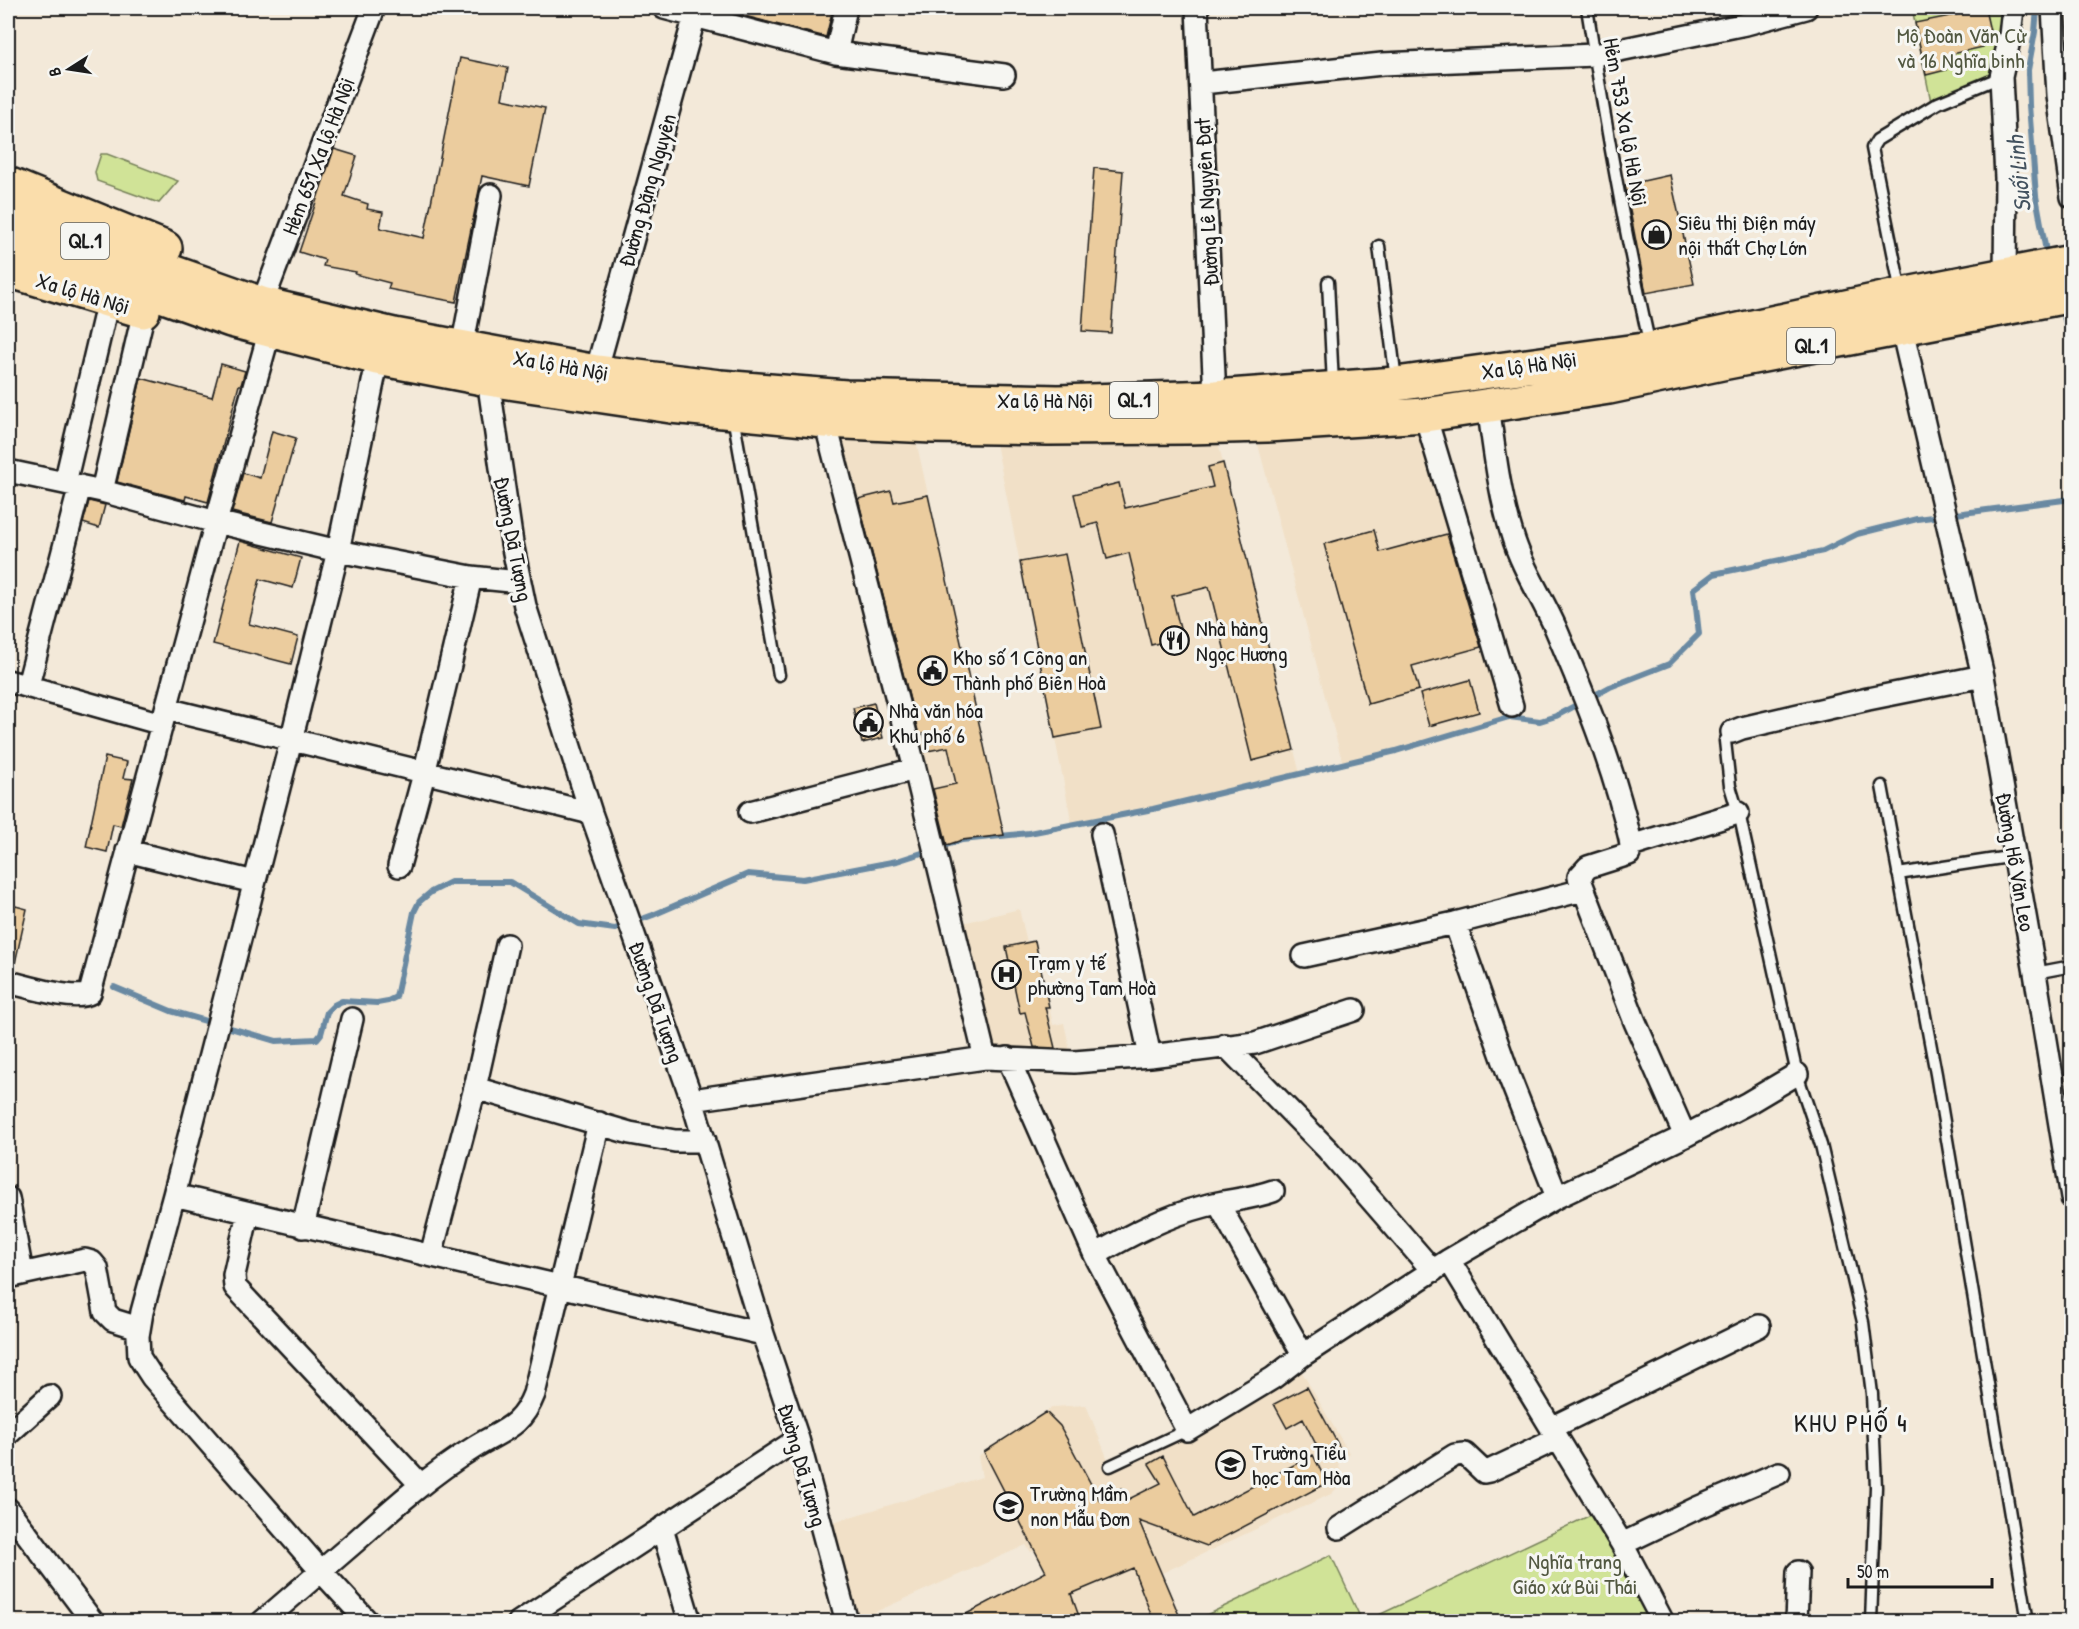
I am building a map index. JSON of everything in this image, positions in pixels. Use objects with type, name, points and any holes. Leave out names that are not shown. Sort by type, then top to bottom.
[{"type":"highway","name":"Xa lộ Hà Nội","points":[[8,184],[198,262],[250,312]]},
{"type":"highway","name":"QL.1","points":[[8,214],[156,292]]},
{"type":"highway","name":"QL.1","points":[[8,240],[156,292],[250,312]]},
{"type":"highway","name":"QL.1","points":[[2005,275],[2072,262]]},
{"type":"highway","name":"Xa lộ Hà Nội","points":[[8,270],[108,301],[156,292],[183,321],[250,312],[394,335],[596,372],[720,387],[846,397],[1058,402],[1210,412],[1267,425],[1425,415],[1609,387],[2072,295]]},
{"type":"highway","name":"Xa lộ Hà Nội","points":[[1210,412],[1333,388],[1396,384],[1651,349],[2005,275]]},
{"type":"highway","points":[[250,312],[378,358],[488,379],[732,413],[825,421],[1036,428],[1210,412]]},
{"type":"street","name":"Hẻm 651 Xa lộ Hà Nội","points":[[8,982],[73,996],[85,996],[90,993],[216,522],[250,312],[374,8]]},
{"type":"street","points":[[664,8],[696,12],[836,53],[1004,75]]},
{"type":"street","points":[[836,53],[846,8]]},
{"type":"street","name":"Đường Lê Nguyên Đạt","points":[[1197,8],[1202,83],[1210,412]]},
{"type":"street","points":[[1202,83],[1382,64],[1594,55],[1746,24],[1806,8]]},
{"type":"street","points":[[2005,275],[2006,178],[2001,77],[2010,36],[2013,8]]},
{"type":"street","points":[[2053,8],[2058,95],[2072,197]]},
{"type":"street","name":"Đường Đặng Nguyên","points":[[596,372],[696,12]]},
{"type":"street","points":[[462,348],[491,195]]},
{"type":"street","points":[[102,491],[156,292]]},
{"type":"street","points":[[108,301],[73,485],[18,683],[164,717],[291,741],[591,813]]},
{"type":"street","name":"Đường Hồ Văn Leo","points":[[1902,329],[1983,676],[2072,1198]]},
{"type":"street","points":[[368,1622],[152,1377],[139,1357],[139,1328],[338,551],[378,358]]},
{"type":"street","name":"Đường Dã Tượng","points":[[488,379],[519,582],[591,813],[705,1141],[763,1334],[798,1439],[847,1622]]},
{"type":"street","points":[[1488,405],[1496,459],[1512,534],[1555,627],[1606,753],[1631,846]]},
{"type":"street","points":[[1425,415],[1512,706]]},
{"type":"street","points":[[825,421],[915,769],[985,1058]]},
{"type":"street","points":[[8,471],[102,491],[216,522],[338,551],[471,578],[519,582]]},
{"type":"street","points":[[399,866],[424,774],[471,578]]},
{"type":"street","points":[[1732,732],[1868,699],[1983,676]]},
{"type":"street","points":[[750,812],[915,769]]},
{"type":"street","points":[[1685,1136],[1635,1022],[1579,877],[1588,867],[1626,855],[1631,846],[1738,813]]},
{"type":"street","points":[[1102,834],[1150,1056]]},
{"type":"street","points":[[127,851],[254,882]]},
{"type":"street","points":[[1304,956],[1455,923],[1583,890]]},
{"type":"street","points":[[1455,923],[1509,1076],[1557,1197]]},
{"type":"street","points":[[431,1255],[475,1088],[507,945]]},
{"type":"street","points":[[692,1100],[985,1058],[1063,1062],[1150,1056],[1255,1043],[1354,1010]]},
{"type":"street","points":[[303,1227],[352,1019]]},
{"type":"street","points":[[1225,1045],[1441,1266],[1554,1434],[1622,1544],[1663,1622]]},
{"type":"street","points":[[1008,1058],[1095,1255],[1188,1430],[1266,1382],[1441,1266],[1557,1197],[1685,1136],[1797,1074]]},
{"type":"street","points":[[475,1088],[654,1138],[705,1141]]},
{"type":"street","points":[[262,1622],[420,1484],[475,1447],[509,1428],[521,1419],[529,1408],[599,1123]]},
{"type":"street","points":[[1095,1255],[1158,1222],[1179,1214],[1218,1203],[1253,1198],[1273,1191]]},
{"type":"street","points":[[174,1196],[763,1334]]},
{"type":"street","points":[[8,1198],[15,1275],[85,1260],[92,1262],[96,1268],[105,1312],[113,1320],[139,1328]]},
{"type":"street","points":[[1218,1203],[1304,1355]]},
{"type":"street","points":[[248,1213],[234,1275],[235,1287],[420,1484]]},
{"type":"street","points":[[1339,1528],[1455,1455],[1465,1454],[1484,1472],[1489,1471],[1554,1434],[1759,1326]]},
{"type":"street","points":[[8,1434],[50,1396]]},
{"type":"street","points":[[519,1622],[550,1612],[662,1528],[798,1439]]},
{"type":"street","points":[[1622,1544],[1697,1508],[1779,1473]]},
{"type":"street","points":[[8,1509],[93,1622]]},
{"type":"street","points":[[662,1528],[690,1622]]},
{"type":"street","points":[[1796,1622],[1798,1572]]},
{"type":"lane","points":[[1197,8],[1206,8]]},
{"type":"lane","name":"Hẻm 753 Xa lộ Hà Nội","points":[[1587,8],[1632,268],[1651,349]]},
{"type":"lane","points":[[1902,295],[1872,148],[1877,140],[1938,104],[2001,77]]},
{"type":"lane","points":[[1379,246],[1396,384]]},
{"type":"lane","points":[[1328,282],[1333,388]]},
{"type":"lane","points":[[732,413],[779,675]]},
{"type":"lane","points":[[1732,732],[1725,741],[1730,786],[1797,1074],[1821,1145],[1863,1322],[1872,1394],[1876,1487],[1871,1622]]},
{"type":"lane","points":[[1882,786],[1936,1074],[2028,1622]]},
{"type":"lane","points":[[1898,874],[2015,856]]},
{"type":"lane","points":[[2035,973],[2072,966]]},
{"type":"lane","points":[[1110,1466],[1188,1430]]},
{"type":"shaded area","points":[[704,8],[839,8],[831,45]]},
{"type":"shaded area","points":[[1421,425],[1509,717],[1343,764],[1256,437]]},
{"type":"shaded area","name":"Kho số 1 Công an Thành phố Biên Hoà","points":[[835,432],[915,436],[1004,835],[962,840],[940,847]]},
{"type":"shaded area","name":"Nhà hàng Ngọc Hương","points":[[995,438],[1217,438],[1300,774],[1153,809],[1072,824]]},
{"type":"shaded area","name":"Trạm y tế phường Tam Hoà","points":[[1019,909],[1027,942],[1035,941],[1053,1025],[1064,1023],[1071,1055],[990,1051],[959,924]]},
{"type":"shaded area","points":[[1299,1367],[1349,1453],[1337,1460],[1344,1481],[1331,1494],[1162,1573],[1182,1621],[1069,1621],[1045,1547],[1031,1552],[1026,1545],[855,1621],[827,1524],[982,1477],[978,1456],[1053,1407],[1086,1405],[1112,1470],[1195,1433]]},
{"type":"green space","name":"Mộ Đoàn Văn Cừ và 16 Nghĩa binh","points":[[1912,8],[2006,8],[1995,75],[1931,102]]},
{"type":"green space","points":[[101,154],[107,154],[178,181],[159,203],[97,181],[95,172]]},
{"type":"green space","name":"Nghĩa trang Giáo xứ Bùi Thái","points":[[1595,1513],[1655,1622],[1364,1622]]},
{"type":"green space","points":[[1331,1555],[1362,1621],[1194,1621]]},
{"type":"building","points":[[733,8],[833,8],[826,37],[733,13]]},
{"type":"building","points":[[1985,9],[1992,40],[1982,42],[1983,47],[1948,55],[1950,63],[1945,64],[1946,70],[1926,75],[1915,23]]},
{"type":"building","points":[[460,58],[508,68],[502,99],[545,108],[529,186],[482,176],[456,302],[388,289],[390,283],[355,274],[356,272],[323,266],[325,260],[299,252],[334,149],[357,156],[344,196],[368,204],[367,209],[383,212],[380,228],[424,238]]},
{"type":"building","points":[[1094,168],[1123,171],[1111,333],[1082,331]]},
{"type":"building","name":"Siêu thị Điện máy nội thất Chợ Lớn","points":[[1670,175],[1694,284],[1646,293],[1625,185]]},
{"type":"building","points":[[221,364],[245,371],[241,385],[239,385],[208,502],[186,496],[185,500],[117,482],[141,378],[212,397]]},
{"type":"building","points":[[272,431],[296,438],[272,522],[232,512],[243,473],[260,478]]},
{"type":"building","points":[[1223,463],[1294,750],[1252,761],[1209,587],[1172,596],[1182,637],[1151,645],[1129,553],[1107,559],[1098,523],[1082,527],[1074,494],[1119,483],[1125,508],[1213,487],[1208,467]]},
{"type":"building","name":"Kho số 1 Công an Thành phố Biên Hoà","points":[[891,491],[894,502],[928,495],[1004,835],[962,840],[947,845],[933,789],[956,784],[948,747],[927,751],[924,734],[919,735],[858,499]]},
{"type":"building","points":[[89,501],[105,505],[99,528],[83,523]]},
{"type":"building","points":[[1374,530],[1380,552],[1447,534],[1481,647],[1412,666],[1419,690],[1368,704],[1324,544]]},
{"type":"building","points":[[240,541],[301,558],[293,588],[260,579],[249,624],[298,637],[291,664],[213,644]]},
{"type":"building","points":[[1065,554],[1101,729],[1055,738],[1020,562]]},
{"type":"building","points":[[1470,680],[1479,712],[1429,726],[1420,694]]},
{"type":"building","name":"Nhà văn hóa Khu phố 6","points":[[874,703],[883,738],[862,743],[853,708]]},
{"type":"building","points":[[105,757],[127,762],[123,778],[133,779],[121,826],[113,824],[107,852],[86,847]]},
{"type":"building","points":[[8,904],[27,909],[14,968],[8,967]]},
{"type":"building","points":[[1035,941],[1049,1007],[1045,1007],[1055,1048],[1034,1047],[1025,1012],[1020,1013],[1006,947]]},
{"type":"building","points":[[1307,1387],[1341,1450],[1324,1460],[1303,1419],[1287,1428],[1274,1404]]},
{"type":"building","points":[[1046,1412],[1060,1426],[1100,1501],[1121,1488],[1127,1500],[1161,1483],[1149,1464],[1163,1456],[1194,1517],[1313,1455],[1327,1483],[1207,1546],[1139,1521],[1182,1622],[1154,1622],[1133,1568],[1071,1594],[1081,1622],[951,1622],[1046,1572],[984,1452]]},
{"type":"waterway","name":"Suối Linh","points":[[2037,8],[2028,70],[2029,105],[2036,196],[2047,257]]},
{"type":"waterway","name":"Suối Linh","points":[[2061,307],[2067,326],[2072,333]]},
{"type":"waterway","points":[[114,987],[171,1011],[276,1041],[317,1039],[321,1034],[327,1012],[334,1005],[342,1001],[377,1003],[396,997],[414,912],[419,902],[431,892],[451,882],[510,882],[579,924],[615,929],[748,874],[803,879],[897,861],[962,840],[1029,833],[1153,809],[1396,751],[1509,717],[1540,721],[1556,716],[1610,687],[1669,664],[1699,634],[1694,589],[1714,574],[1823,551],[1857,534],[1917,519],[2072,499]]},
{"type":"place","name":"Siêu thị Điện máy nội thất Chợ Lớn","points":[[1657,235]]},
{"type":"place","name":"Nhà hàng Ngọc Hương","points":[[1175,641]]},
{"type":"place","name":"Kho số 1 Công an Thành phố Biên Hoà","points":[[932,670]]},
{"type":"place","name":"Nhà văn hóa Khu phố 6","points":[[868,723]]},
{"type":"place","name":"Trạm y tế phường Tam Hoà","points":[[1007,975]]},
{"type":"place","name":"Trường Tiểu học Tam Hòa","points":[[1231,1465]]},
{"type":"place","name":"Trường Mầm non Mẫu Đơn","points":[[1009,1506]]},
{"type":"district","name":"KHU PHỐ 4","points":[[1851,1423]]}]
